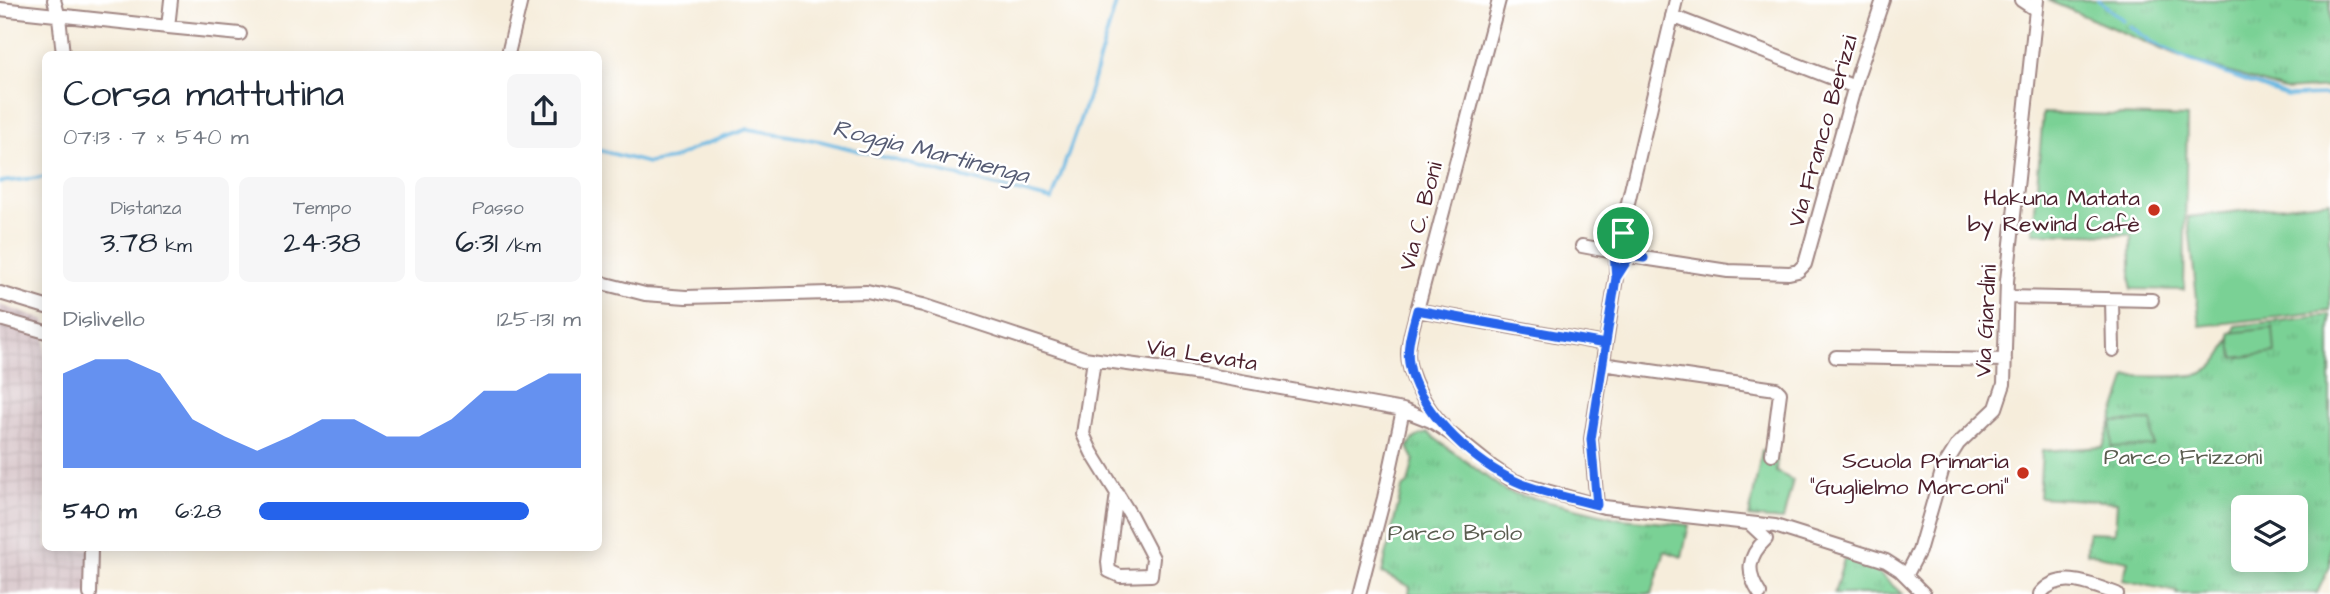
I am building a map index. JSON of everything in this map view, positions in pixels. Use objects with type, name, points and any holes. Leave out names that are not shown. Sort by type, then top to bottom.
[{"type":"street","points":[[54,0],[63,51]]},
{"type":"street","points":[[168,27],[171,0]]},
{"type":"street","points":[[509,51],[521,0]]},
{"type":"street","name":"Via C. Boni","points":[[1451,435],[1430,411],[1409,365],[1408,353],[1499,0]]},
{"type":"street","points":[[1597,505],[1591,439],[1605,344],[1623,253],[1626,211],[1676,0]]},
{"type":"street","name":"Via Franco Berizzi","points":[[1623,253],[1728,271],[1798,271],[1805,264],[1855,87],[1883,0]]},
{"type":"street","points":[[2021,0],[2037,5]]},
{"type":"street","name":"Via Giardini","points":[[1906,576],[1919,551],[1943,468],[1958,444],[1996,408],[2004,384],[2007,298],[2037,5]]},
{"type":"street","points":[[0,9],[240,34]]},
{"type":"street","points":[[1672,16],[1855,87]]},
{"type":"street","points":[[1582,246],[1623,253]]},
{"type":"street","name":"Via Levata","points":[[602,283],[645,294],[686,297],[867,292],[923,305],[1063,353],[1094,360],[1208,374],[1403,411],[1431,421],[1510,479],[1597,505],[1783,528],[1886,561],[1924,594]]},
{"type":"street","points":[[0,293],[42,306]]},
{"type":"street","points":[[2007,298],[2151,300]]},
{"type":"street","points":[[2112,300],[2113,350]]},
{"type":"street","points":[[1417,310],[1605,344]]},
{"type":"street","points":[[0,319],[42,331]]},
{"type":"street","points":[[1836,357],[2005,360]]},
{"type":"street","points":[[1094,360],[1083,434],[1092,453],[1117,493],[1153,558],[1151,575],[1120,576],[1109,571],[1117,493]]},
{"type":"street","points":[[1602,364],[1776,389],[1780,393],[1772,454]]},
{"type":"street","points":[[1359,594],[1403,411]]},
{"type":"street","points":[[1749,522],[1766,539]]},
{"type":"street","points":[[1760,594],[1752,583],[1750,560],[1766,539],[1783,528]]},
{"type":"street","points":[[90,594],[91,551]]},
{"type":"street","points":[[2040,594],[2053,582],[2062,580],[2078,581],[2117,594]]},
{"type":"shaded area","points":[[0,305],[42,319],[42,551],[102,551],[100,594],[0,594]]},
{"type":"green space","points":[[2047,0],[2330,0],[2330,87],[2284,90],[2175,55]]},
{"type":"green space","points":[[2043,113],[2187,117],[2184,290],[2131,289],[2131,235],[2033,233]]},
{"type":"green space","points":[[2330,201],[2330,311],[2200,326],[2188,217]]},
{"type":"green space","name":"Parco Frizzoni","points":[[2330,315],[2330,566],[2317,593],[2177,594],[2123,580],[2128,561],[2087,553],[2088,532],[2115,533],[2117,502],[2039,497],[2042,451],[2103,447],[2127,376],[2199,374],[2210,369],[2228,345],[2236,326]]},
{"type":"green space","points":[[2273,328],[2275,353],[2233,358],[2230,333]]},
{"type":"green space","points":[[2152,421],[2153,446],[2112,447],[2112,422]]},
{"type":"green space","name":"Parco Brolo","points":[[1428,433],[1507,492],[1621,519],[1689,525],[1682,557],[1665,551],[1652,594],[1409,594],[1410,587],[1382,573],[1402,488],[1408,484],[1414,459],[1408,447],[1416,437]]},
{"type":"green space","points":[[1762,450],[1777,455],[1776,472],[1793,480],[1783,520],[1749,517]]},
{"type":"green space","points":[[1845,556],[1868,566],[1902,594],[1834,594]]},
{"type":"waterway","name":"Roggia Martinenga","points":[[602,151],[648,163],[673,159],[699,146],[748,129],[820,141],[1052,200],[1088,97],[1117,0]]},
{"type":"waterway","points":[[2098,0],[2123,20]]},
{"type":"waterway","points":[[2130,26],[2150,41],[2191,61],[2287,96],[2330,95]]},
{"type":"waterway","name":"Roggia Martinenga","points":[[0,182],[42,177]]},
{"type":"place","name":"Hakuna Matata by Rewind Cafè","points":[[2154,210]]},
{"type":"place","name":"Scuola Primaria \"Guglielmo Marconi\"","points":[[2023,473]]},
{"type":"route","points":[[1623,233],[1614,252],[1616,278],[1591,439],[1597,505],[1510,479],[1451,435],[1424,401],[1409,365],[1408,353],[1417,310],[1605,344],[1616,278],[1630,256],[1644,258],[1630,251],[1623,233]]}]
